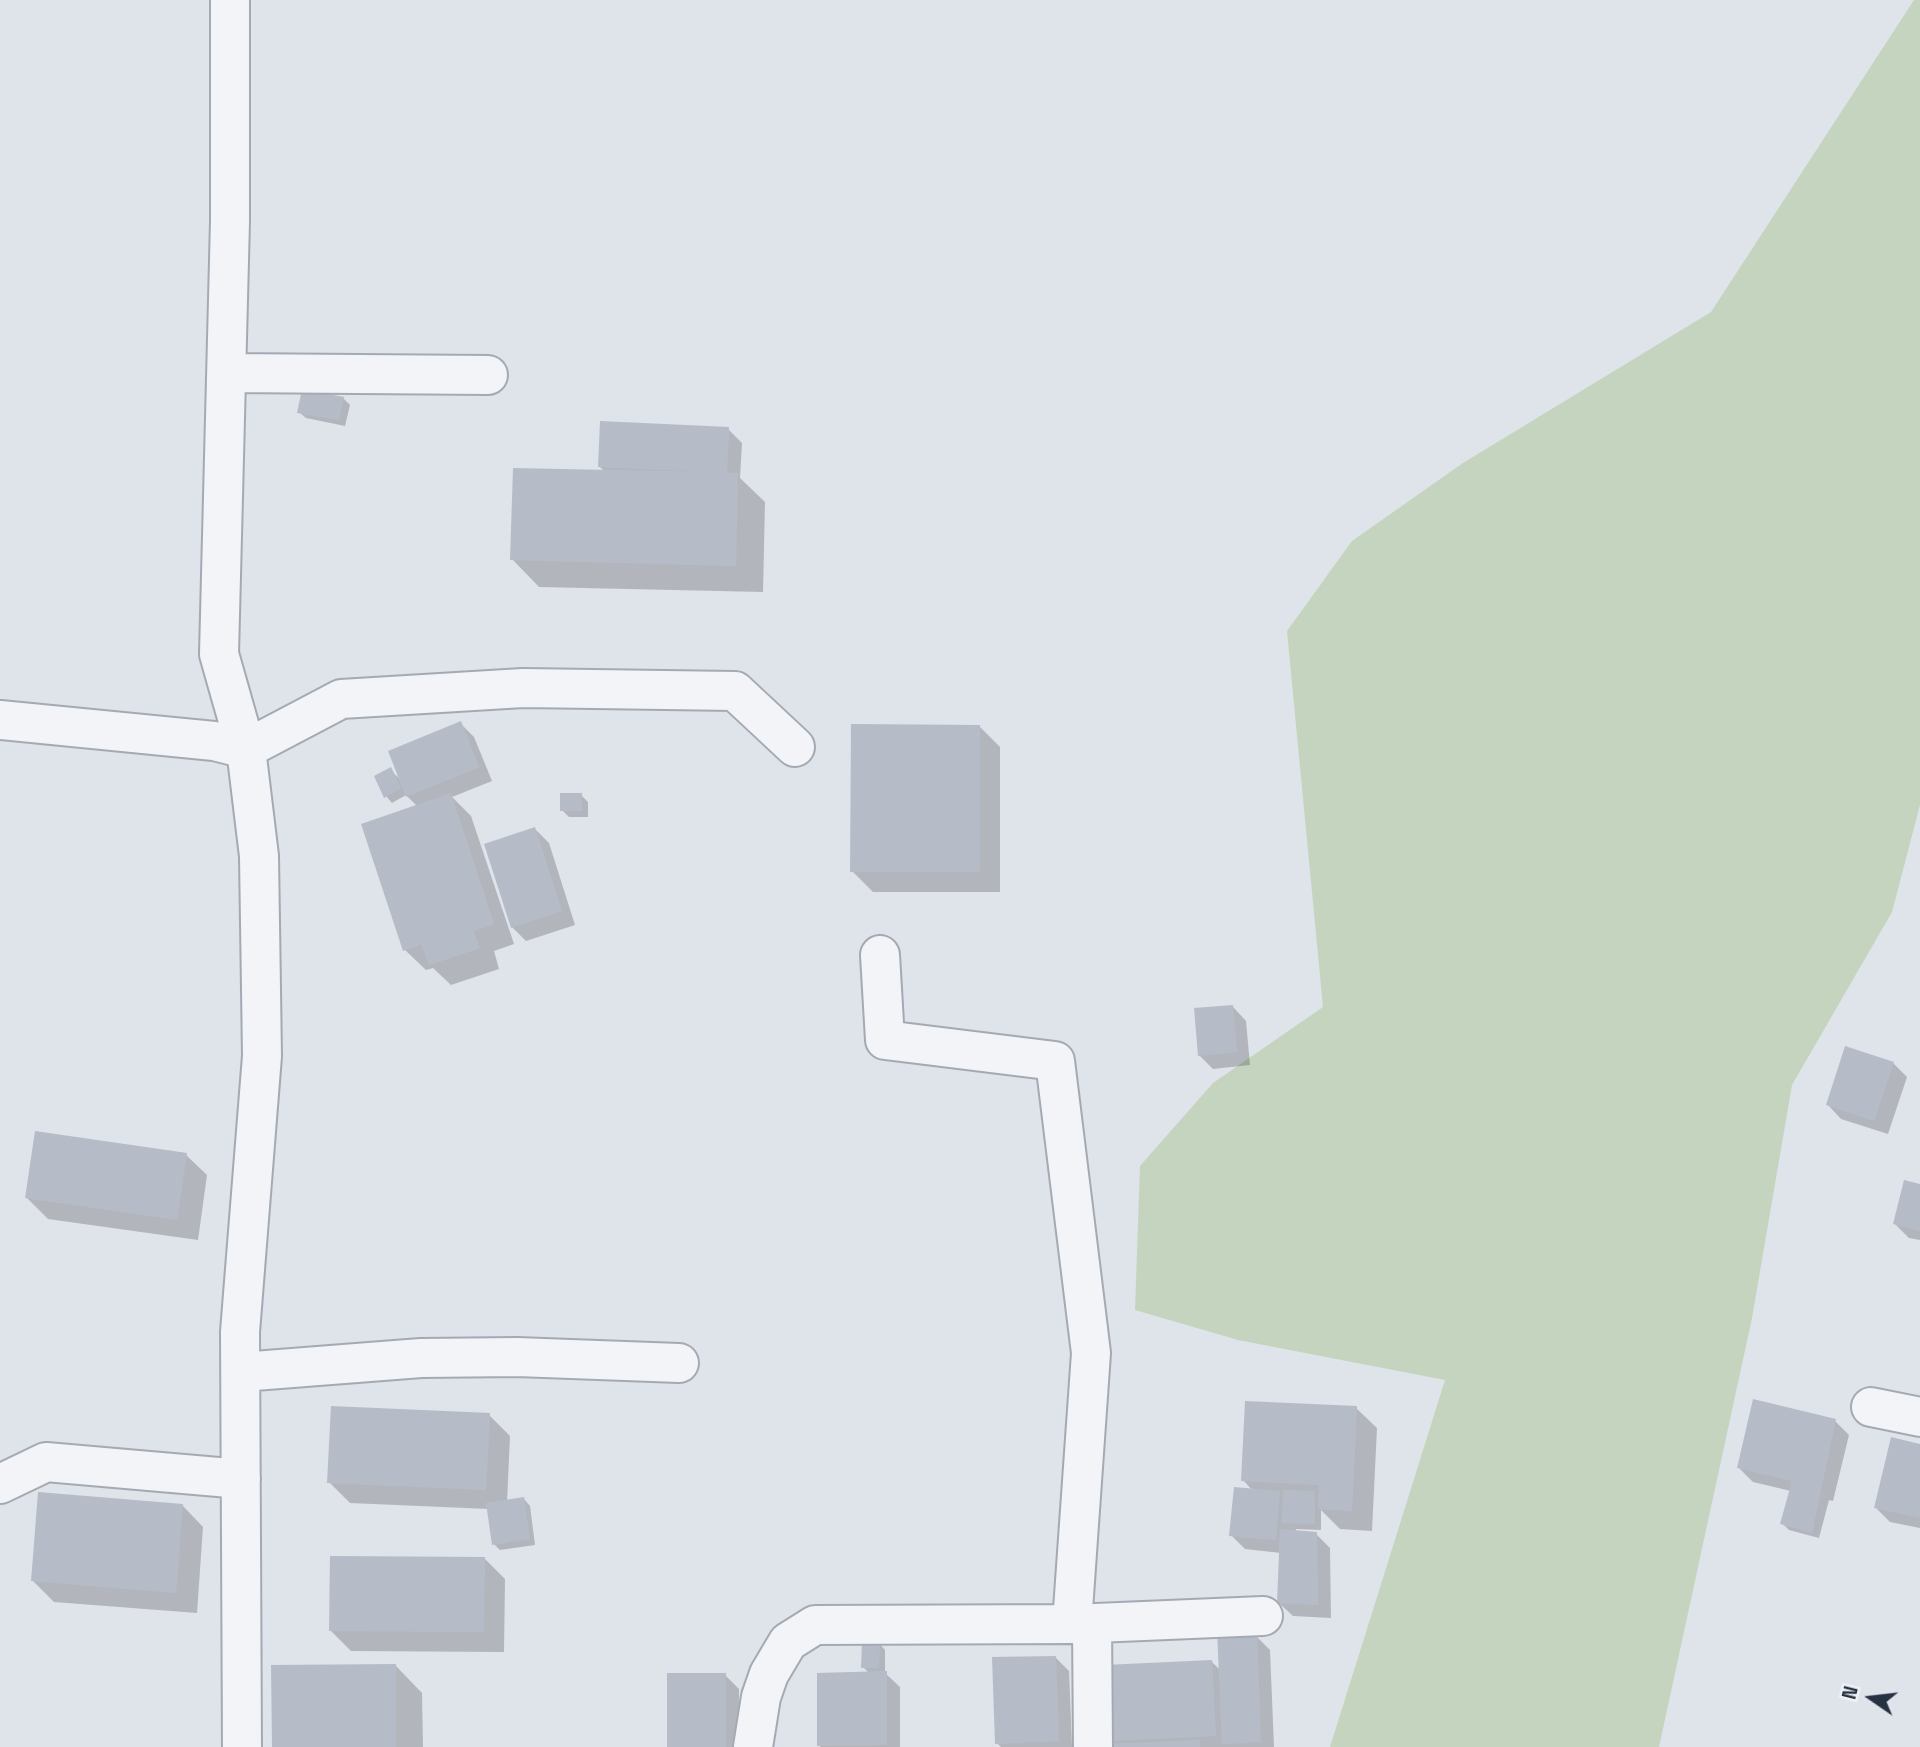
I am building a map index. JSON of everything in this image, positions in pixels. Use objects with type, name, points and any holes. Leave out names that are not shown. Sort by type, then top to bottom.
[{"type":"street","points":[[230,0],[227,373],[219,654],[246,749],[259,856],[262,1056],[240,1332],[242,1747]]},
{"type":"street","points":[[227,373],[488,375]]},
{"type":"street","points":[[0,720],[214,741],[246,749],[341,699],[523,688],[735,691],[795,747]]},
{"type":"street","points":[[880,955],[885,1040],[1055,1061],[1091,1353],[1082,1623],[1093,1747]]},
{"type":"street","points":[[241,1372],[421,1358],[679,1363]]},
{"type":"street","points":[[1871,1407],[1920,1417]]},
{"type":"street","points":[[0,1484],[46,1462],[241,1479]]},
{"type":"street","points":[[752,1747],[761,1697],[769,1674],[788,1642],[815,1625],[1082,1623],[1263,1616]]},
{"type":"green space","points":[[1914,0],[1920,0],[1920,805],[1892,912],[1792,1085],[1752,1318],[1659,1747],[1330,1747],[1445,1380],[1238,1340],[1135,1310],[1140,1166],[1213,1083],[1323,1007],[1287,631],[1352,541],[1463,463],[1711,312]]},
{"type":"building","points":[[302,389],[344,397],[339,420],[297,413]]},
{"type":"building","points":[[600,421],[729,427],[727,473],[738,473],[736,566],[510,560],[513,468],[708,472],[598,467]]},
{"type":"building","points":[[461,721],[479,767],[406,797],[388,751]]},
{"type":"building","points":[[851,724],[980,725],[980,872],[850,872]]},
{"type":"building","points":[[391,767],[401,788],[384,798],[374,776]]},
{"type":"building","points":[[451,793],[494,924],[474,931],[480,948],[429,965],[421,944],[403,951],[361,824]]},
{"type":"building","points":[[560,793],[582,793],[582,811],[560,811]]},
{"type":"building","points":[[535,827],[562,911],[511,928],[484,844]]},
{"type":"building","points":[[1233,1005],[1237,1052],[1198,1056],[1194,1008]]},
{"type":"building","points":[[1845,1046],[1894,1062],[1874,1121],[1826,1105]]},
{"type":"building","points":[[35,1131],[187,1153],[177,1220],[25,1198]]},
{"type":"building","points":[[1904,1180],[1920,1184],[1920,1231],[1893,1224]]},
{"type":"building","points":[[1753,1399],[1836,1419],[1812,1533],[1780,1524],[1792,1481],[1737,1468]]},
{"type":"building","points":[[1245,1401],[1357,1406],[1352,1511],[1318,1509],[1319,1485],[1241,1481]]},
{"type":"building","points":[[331,1406],[490,1413],[486,1490],[327,1483]]},
{"type":"building","points":[[1891,1437],[1920,1444],[1920,1518],[1874,1508]]},
{"type":"building","points":[[1234,1487],[1280,1491],[1276,1540],[1229,1536]]},
{"type":"building","points":[[1283,1490],[1315,1491],[1315,1524],[1282,1523]]},
{"type":"building","points":[[38,1492],[183,1504],[176,1593],[31,1581]]},
{"type":"building","points":[[524,1497],[530,1539],[492,1545],[486,1503]]},
{"type":"building","points":[[1280,1529],[1317,1532],[1318,1605],[1277,1603]]},
{"type":"building","points":[[330,1556],[485,1557],[484,1632],[329,1631]]},
{"type":"building","points":[[1217,1630],[1257,1635],[1261,1742],[1222,1744]]},
{"type":"building","points":[[862,1641],[880,1641],[879,1668],[861,1668]]},
{"type":"building","points":[[1056,1656],[1059,1741],[995,1744],[992,1657]]},
{"type":"building","points":[[1212,1660],[1216,1736],[1107,1741],[1104,1665]]},
{"type":"building","points":[[396,1664],[396,1747],[272,1747],[271,1665]]},
{"type":"building","points":[[887,1671],[887,1745],[817,1746],[817,1673]]},
{"type":"building","points":[[667,1673],[726,1673],[726,1747],[667,1747]]},
{"type":"building","points":[[1200,1740],[1200,1747],[1109,1747],[1109,1744]]}]
